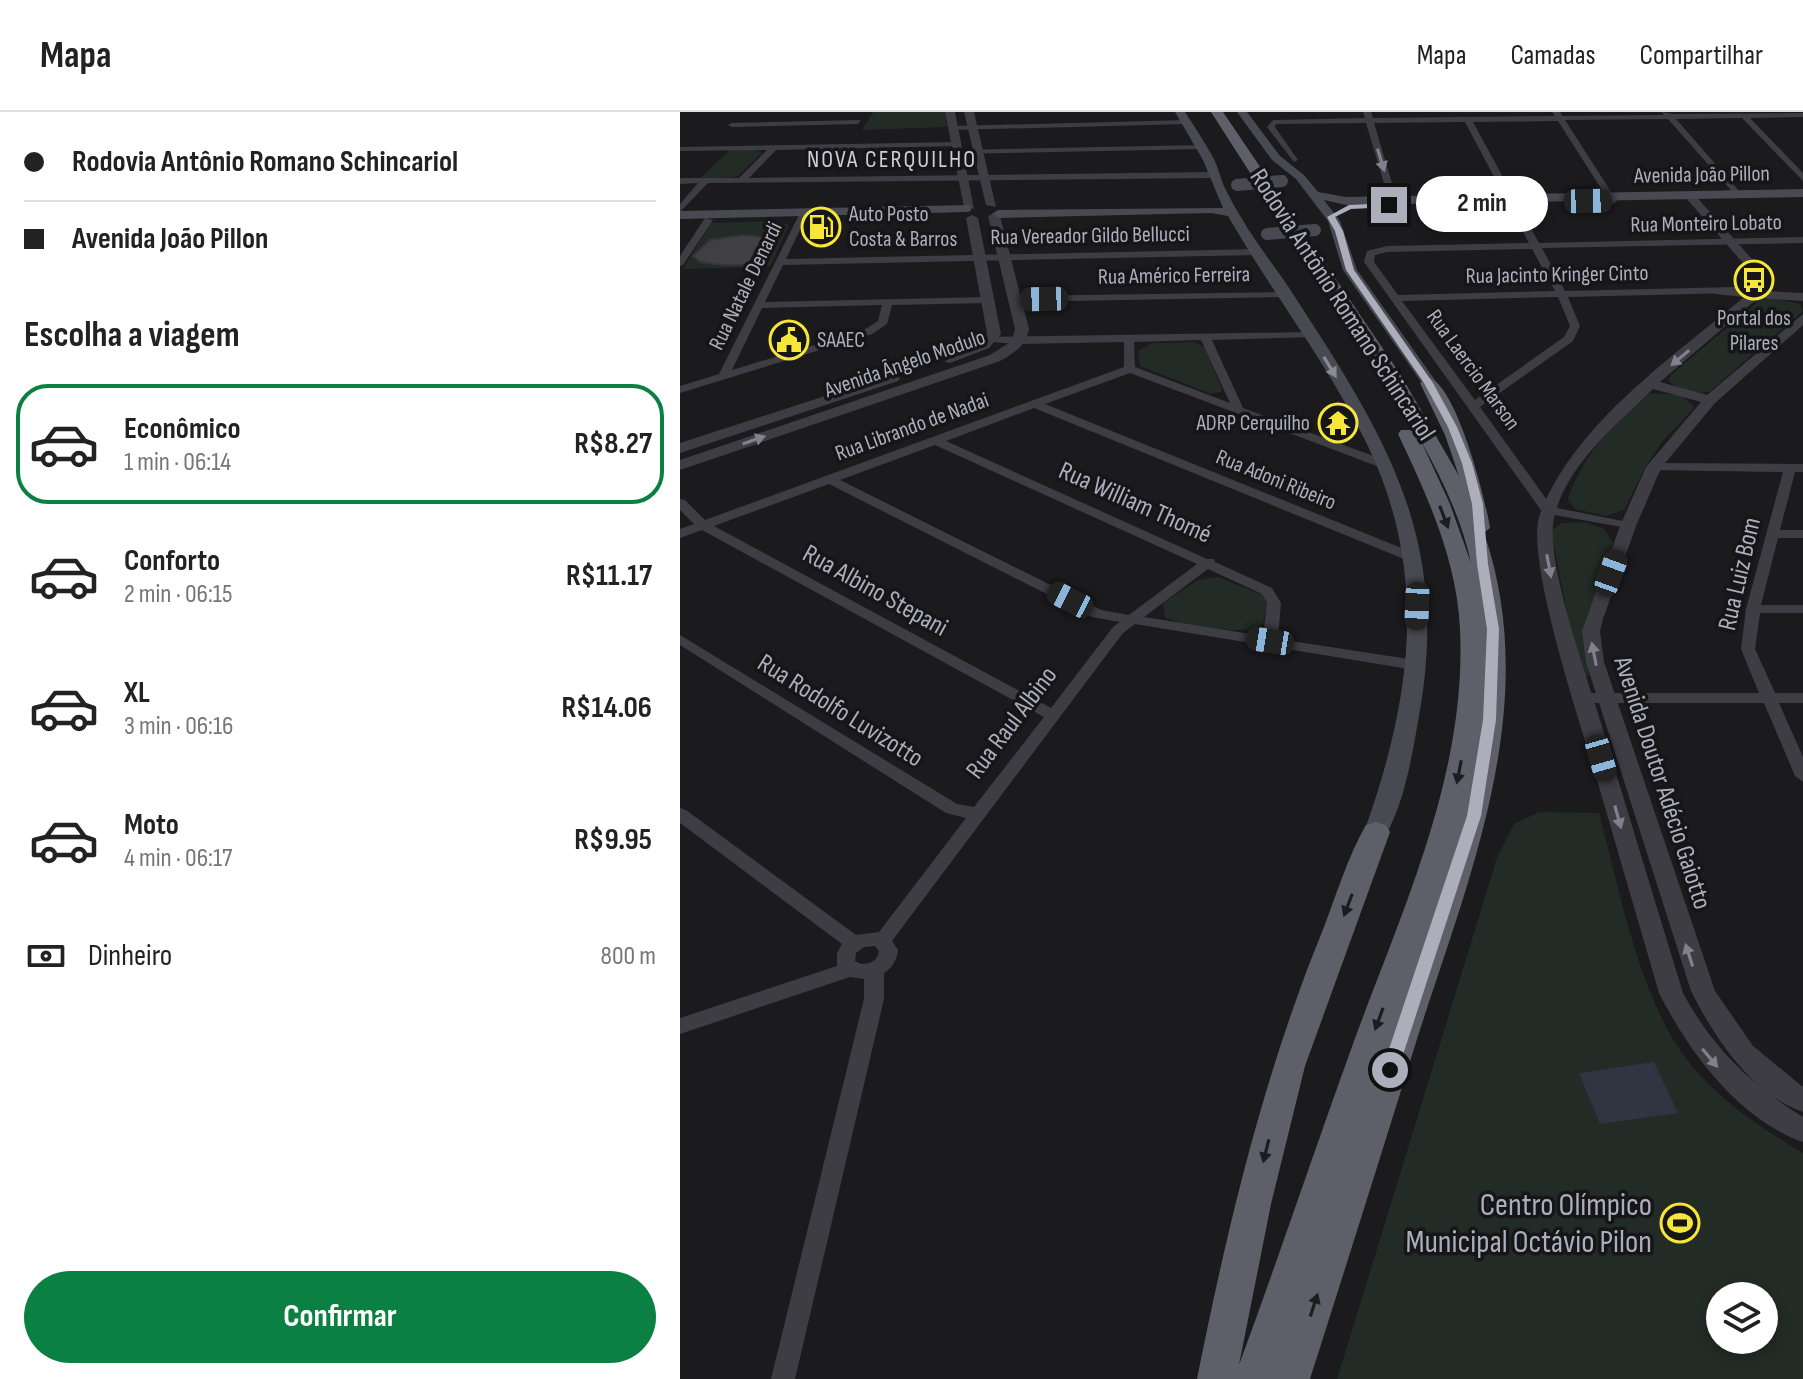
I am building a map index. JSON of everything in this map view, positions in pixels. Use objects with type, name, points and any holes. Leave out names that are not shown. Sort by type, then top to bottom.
[{"type":"highway","name":"Rodovia Antônio Romano Schincariol","points":[[1217,112],[1421,424],[1462,508],[1482,564],[1493,629],[1483,773],[1474,816],[1290,1379]]},
{"type":"highway","name":"Rodovia Antônio Romano Schincariol","points":[[1190,115],[1403,424],[1457,554],[1472,627],[1467,721],[1450,812],[1426,891],[1254,1379]]},
{"type":"highway","points":[[1429,383],[1467,463],[1478,504],[1482,564]]},
{"type":"highway","points":[[1217,1379],[1243,1249],[1279,1099],[1311,1000],[1376,832]]},
{"type":"main road","points":[[1242,112],[1276,158],[1311,190],[1332,219],[1350,270],[1429,383]]},
{"type":"main road","points":[[1190,115],[1223,196],[1311,335],[1386,465],[1414,558],[1417,606],[1411,713],[1392,791],[1376,832]]},
{"type":"main road","name":"Avenida João Pillon","points":[[1223,196],[1237,185],[1282,181],[1338,201],[1803,195]]},
{"type":"main road","name":"Avenida João Pillon","points":[[1691,197],[1803,195]]},
{"type":"main road","points":[[680,218],[1211,204],[1223,196]]},
{"type":"main road","name":"Avenida João Pillon","points":[[1243,231],[1267,234],[1315,230],[1328,227],[1342,209],[1358,206],[1510,200]]},
{"type":"main road","points":[[996,211],[1211,209],[1233,213]]},
{"type":"main road","points":[[680,218],[708,220],[803,215]]},
{"type":"street","points":[[725,133],[745,112]]},
{"type":"street","points":[[848,139],[865,112]]},
{"type":"street","name":"Avenida Ângelo Modulo","points":[[682,448],[968,353],[992,339],[994,329],[950,112]]},
{"type":"street","name":"Avenida Ângelo Modulo","points":[[680,465],[995,358],[1019,341],[1022,329],[996,211],[969,112]]},
{"type":"street","points":[[1558,114],[1612,198]]},
{"type":"street","points":[[1668,114],[1737,194]]},
{"type":"street","points":[[1742,114],[1803,178]]},
{"type":"street","points":[[953,128],[1190,115]]},
{"type":"street","points":[[1368,115],[1393,200]]},
{"type":"street","points":[[1294,160],[1270,124],[1286,116],[1803,115]]},
{"type":"street","points":[[1467,118],[1562,295],[1575,326],[1574,332],[1474,406]]},
{"type":"street","points":[[732,125],[858,122]]},
{"type":"street","points":[[680,149],[774,147],[848,139],[979,151],[1201,147]]},
{"type":"street","points":[[710,148],[717,141]]},
{"type":"street","points":[[742,180],[774,147]]},
{"type":"street","points":[[680,181],[963,175],[985,178],[1213,175]]},
{"type":"street","points":[[680,209],[706,180]]},
{"type":"street","points":[[1691,197],[1764,280],[1759,296]]},
{"type":"street","name":"Rua Natale Denardi","points":[[723,377],[803,215]]},
{"type":"street","points":[[680,263],[684,252],[708,220]]},
{"type":"street","name":"Rua Monteiro Lobato","points":[[1370,253],[1387,249],[1803,240]]},
{"type":"street","name":"Rua Vereador Gildo Bellucci","points":[[780,262],[1258,252]]},
{"type":"street","name":"Rua Laercio Marson","points":[[1370,253],[1369,262],[1548,510]]},
{"type":"street","points":[[1719,291],[1736,297],[1802,290]]},
{"type":"street","name":"Rua Jacinto Kringer Cinto","points":[[1396,298],[1719,291],[1759,296]]},
{"type":"street","name":"Rua Américo Ferreira","points":[[1014,299],[1286,294]]},
{"type":"street","name":"Avenida Doutor Adécio Gaiotto","points":[[1759,296],[1650,384],[1597,434],[1565,476],[1548,510],[1545,545],[1561,624],[1662,970],[1682,1017],[1712,1061],[1736,1085],[1772,1113],[1803,1131]]},
{"type":"street","points":[[760,305],[988,300]]},
{"type":"street","points":[[680,390],[868,332],[883,322],[888,302]]},
{"type":"street","name":"Avenida Doutor Adécio Gaiotto","points":[[1803,318],[1710,400],[1654,467],[1628,526],[1591,631],[1595,662],[1694,969],[1713,1013],[1738,1049],[1759,1070],[1803,1101]]},
{"type":"street","points":[[992,339],[1311,335]]},
{"type":"street","points":[[1205,337],[1238,407]]},
{"type":"street","points":[[1129,339],[1130,369],[1386,465]]},
{"type":"street","points":[[735,353],[745,361],[760,365]]},
{"type":"street","name":"Rua Librando de Nadai","points":[[680,534],[1130,369]]},
{"type":"street","points":[[1650,384],[1710,400]]},
{"type":"street","name":"Rua Adoni Ribeiro","points":[[1034,404],[1414,558]]},
{"type":"street","name":"Rua William Thomé","points":[[935,440],[1209,562],[1273,596],[1270,641]]},
{"type":"street","points":[[682,448],[698,459]]},
{"type":"street","points":[[1654,467],[1797,468]]},
{"type":"street","name":"Rua Luiz Bom","points":[[1797,468],[1772,534],[1753,609],[1748,649],[1803,776]]},
{"type":"street","points":[[829,479],[1097,614],[1415,665]]},
{"type":"street","name":"Rua Albino Stepani","points":[[680,503],[702,525],[1052,715]]},
{"type":"street","points":[[1548,510],[1628,526]]},
{"type":"street","points":[[1772,534],[1803,534]]},
{"type":"street","name":"Rua Raul Albino","points":[[882,941],[1118,630],[1209,562]]},
{"type":"street","points":[[1753,609],[1803,609]]},
{"type":"street","name":"Rua Rodolfo Luvizotto","points":[[680,639],[952,809],[978,814]]},
{"type":"street","points":[[1584,698],[1803,698]]},
{"type":"street","points":[[680,814],[854,943]]},
{"type":"street","points":[[783,1379],[874,999],[874,970],[889,955],[887,944],[868,938],[854,943],[845,954],[846,965],[851,969]]},
{"type":"street","points":[[680,1026],[851,969],[874,970]]},
{"type":"shaded area","points":[[873,112],[945,112],[947,127],[862,130]]},
{"type":"shaded area","points":[[730,150],[756,150],[762,153],[737,177],[699,179]]},
{"type":"shaded area","points":[[775,221],[789,225],[770,267],[683,269],[711,223]]},
{"type":"shaded area","points":[[1773,298],[1800,304],[1803,311],[1709,392],[1686,391],[1671,383],[1668,379],[1672,374],[1761,299]]},
{"type":"shaded area","points":[[1194,342],[1205,348],[1221,392],[1211,394],[1140,366],[1138,351],[1152,343]]},
{"type":"shaded area","points":[[1650,393],[1680,395],[1695,407],[1661,443],[1624,510],[1606,516],[1575,509],[1568,499],[1590,455],[1613,424]]},
{"type":"shaded area","points":[[1585,522],[1604,529],[1613,542],[1585,630],[1589,676],[1585,676],[1571,633],[1551,531],[1562,523]]},
{"type":"shaded area","points":[[1218,577],[1263,595],[1267,604],[1263,624],[1243,630],[1215,629],[1165,617],[1163,603],[1198,580]]},
{"type":"shaded area","points":[[1539,812],[1599,813],[1645,979],[1674,1040],[1692,1066],[1717,1092],[1803,1153],[1803,1379],[1337,1379],[1497,858],[1514,824]]},
{"type":"water","points":[[1654,1062],[1678,1113],[1600,1124],[1579,1073]]},
{"type":"building","points":[[745,235],[778,239],[770,257],[751,265],[722,265],[700,262],[693,256],[710,240]]},
{"type":"place","name":"Auto Posto Costa & Barros","points":[[821,227]]},
{"type":"place","name":"Portal dos Pilares","points":[[1754,280]]},
{"type":"place","name":"SAAEC","points":[[789,340]]},
{"type":"place","name":"ADRP Cerquilho","points":[[1338,423]]},
{"type":"place","name":"Centro Olímpico Municipal Octávio Pilon","points":[[1680,1223]]},
{"type":"district","name":"NOVA CERQUILHO","points":[[892,159]]},
{"type":"route","points":[[1389,205],[1349,207],[1331,217],[1339,231],[1350,270],[1429,383],[1467,463],[1478,504],[1482,564],[1493,629],[1489,720],[1474,816],[1462,860],[1390,1070]]}]
